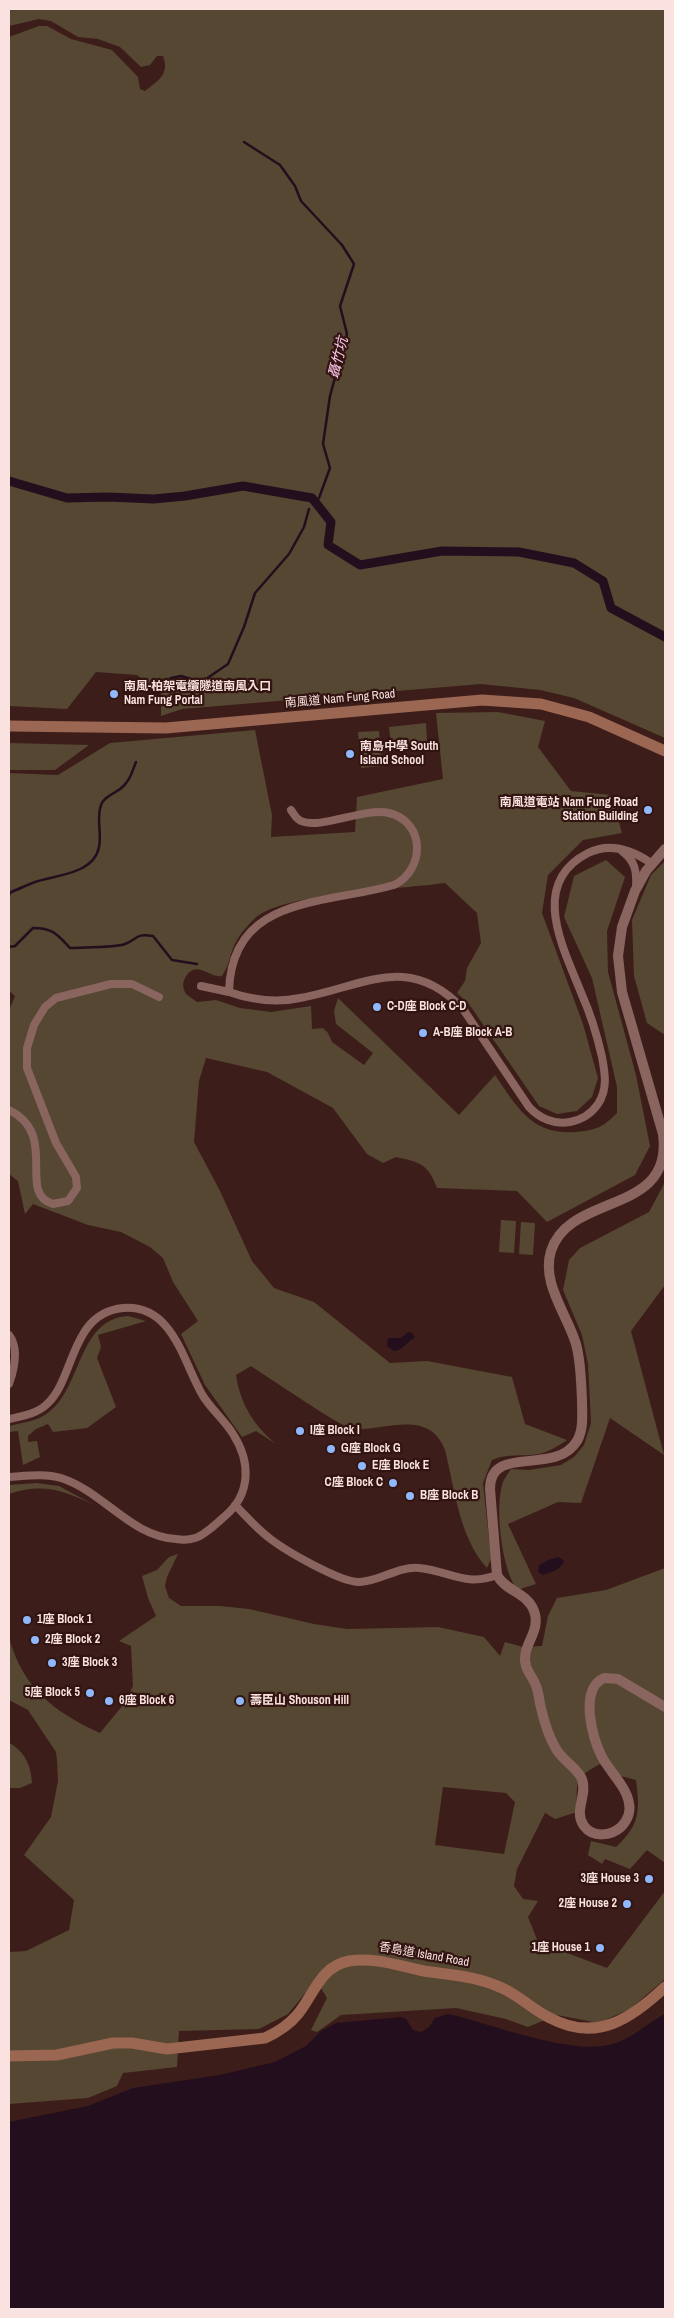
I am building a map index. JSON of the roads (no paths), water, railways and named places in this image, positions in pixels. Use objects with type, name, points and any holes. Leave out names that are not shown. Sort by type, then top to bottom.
[{"type":"main road","name":"南風道 Nam Fung Road","points":[[9,726],[166,728],[482,700],[541,704],[589,716],[665,751]]},
{"type":"main road","name":"香島道 Island Road","points":[[9,2056],[57,2055],[113,2042],[167,2049],[265,2038],[280,2031],[292,2021],[326,1972],[337,1965],[350,1961],[382,1961],[424,1971],[480,1980],[512,1993],[551,2019],[578,2027],[603,2026],[623,2020],[643,2007],[665,1987]]},
{"type":"street","points":[[229,992],[231,967],[237,950],[247,935],[261,921],[287,908],[394,885],[410,874],[416,862],[418,848],[415,835],[407,824],[396,816],[376,812],[310,823],[298,819],[291,810]]},
{"type":"street","points":[[616,848],[624,852],[633,862],[636,872],[636,891]]},
{"type":"street","points":[[201,986],[264,1000],[288,1000],[312,996],[382,977],[403,977],[423,982],[449,996],[463,1009],[533,1112],[545,1119],[558,1122],[578,1120],[590,1113],[599,1103],[606,1077],[590,1014],[558,935],[554,916],[555,899],[562,878],[582,857],[602,849],[616,848],[631,851],[651,863]]},
{"type":"street","points":[[665,849],[651,863],[636,891],[620,936],[618,967],[622,992],[664,1134],[663,1160],[657,1176],[646,1188],[632,1197],[576,1219],[564,1228],[552,1247],[549,1262],[550,1278],[570,1328],[578,1356],[582,1429],[577,1441],[564,1454],[552,1459],[508,1463],[500,1467],[493,1474],[490,1489],[497,1575],[500,1580],[527,1600],[535,1614],[535,1632],[526,1648],[526,1666],[536,1686],[542,1715],[555,1748],[577,1772],[582,1781],[584,1792],[580,1808],[580,1818],[590,1832],[602,1835],[619,1829],[626,1820],[630,1808],[627,1796],[596,1744],[589,1702],[593,1687],[604,1678],[618,1679],[665,1707]]},
{"type":"street","points":[[9,1110],[24,1122],[36,1142],[38,1158],[36,1187],[40,1196],[53,1204],[68,1200],[77,1188],[76,1177],[56,1143],[27,1068],[27,1048],[34,1026],[45,1007],[56,998],[110,984],[132,984],[159,996]]},
{"type":"street","points":[[9,1419],[38,1411],[51,1400],[75,1348],[88,1327],[99,1317],[119,1309],[134,1308],[148,1312],[161,1320],[171,1332],[210,1406],[240,1445],[246,1479],[244,1493],[236,1505],[195,1538],[160,1538],[141,1530],[102,1500],[62,1478],[45,1475],[9,1477]]},
{"type":"street","points":[[9,1335],[15,1351],[9,1384]]},
{"type":"street","points":[[236,1505],[260,1530],[276,1543],[349,1581],[367,1581],[400,1570],[416,1568],[469,1580],[483,1580],[497,1575]]},
{"type":"waterway","name":"聶竹坑","points":[[244,142],[280,165],[295,186],[301,201],[342,245],[354,264],[340,306],[347,334],[330,396],[323,444],[330,468],[319,498]]},
{"type":"waterway","points":[[9,481],[67,498],[154,499],[185,496],[243,486],[312,498],[331,522],[328,545],[360,565],[442,551],[519,552],[574,563],[603,581],[611,608],[665,637]]},
{"type":"waterway","points":[[158,693],[171,678],[181,676],[197,681],[206,679],[228,664],[244,627],[255,593],[289,554],[304,527],[309,509]]},
{"type":"waterway","points":[[9,895],[11,892],[32,883],[73,872],[90,863],[96,856],[99,847],[101,805],[106,798],[120,789],[129,779],[136,762]]},
{"type":"waterway","points":[[9,947],[15,946],[33,928],[45,929],[54,933],[70,948],[120,945],[147,935],[153,936],[172,960],[197,964]]},
{"type":"place","name":"南風-柏架電纜隧道南風入口 Nam Fung Portal","points":[[114,694]]},
{"type":"place","name":"南島中學 South Island School","points":[[350,754]]},
{"type":"place","name":"南風道電站 Nam Fung Road Station Building","points":[[648,810]]},
{"type":"place","name":"C-D座 Block C-D","points":[[377,1007]]},
{"type":"place","name":"A-B座 Block A-B","points":[[423,1033]]},
{"type":"place","name":"I座 Block I","points":[[300,1431]]},
{"type":"place","name":"G座 Block G","points":[[331,1449]]},
{"type":"place","name":"E座 Block E","points":[[362,1466]]},
{"type":"place","name":"C座 Block C","points":[[393,1483]]},
{"type":"place","name":"B座 Block B","points":[[410,1496]]},
{"type":"place","name":"1座 Block 1","points":[[27,1620]]},
{"type":"place","name":"2座 Block 2","points":[[35,1640]]},
{"type":"place","name":"3座 Block 3","points":[[52,1663]]},
{"type":"place","name":"5座 Block 5","points":[[90,1693]]},
{"type":"place","name":"6座 Block 6","points":[[109,1701]]},
{"type":"place","name":"壽臣山 Shouson Hill","points":[[240,1701]]},
{"type":"place","name":"3座 House 3","points":[[649,1879]]},
{"type":"place","name":"2座 House 2","points":[[627,1904]]},
{"type":"place","name":"1座 House 1","points":[[600,1948]]}]
